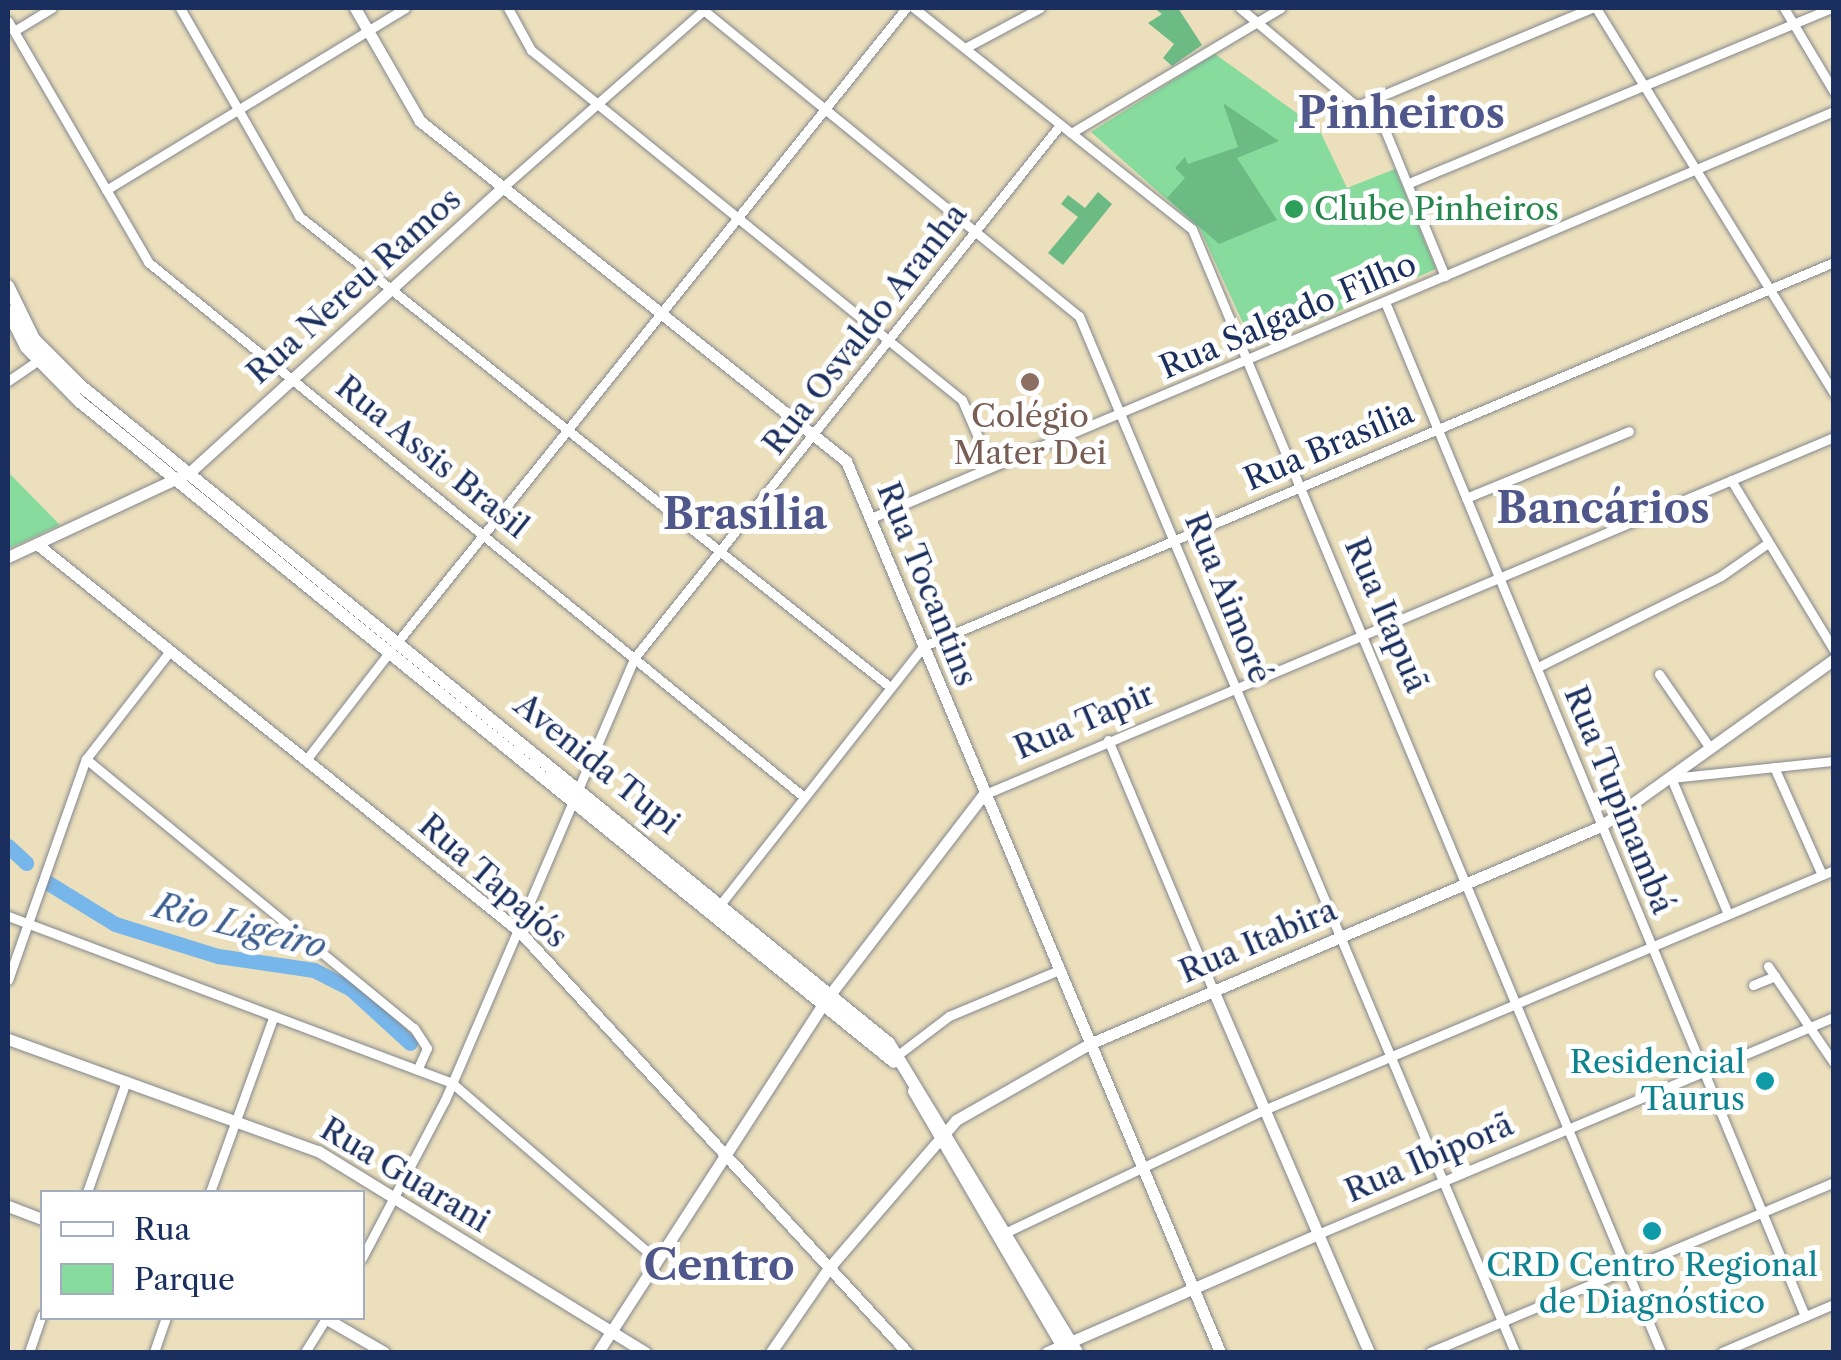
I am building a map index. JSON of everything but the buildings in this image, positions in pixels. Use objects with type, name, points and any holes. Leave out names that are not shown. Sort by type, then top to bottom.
[{"type":"main road","name":"Avenida Tupi","points":[[8,286],[42,358]]},
{"type":"main road","name":"Avenida Tupi","points":[[8,311],[42,358],[899,1054],[1070,1348]]},
{"type":"main road","name":"Avenida Tupi","points":[[577,790],[724,901],[890,1057],[945,1132],[1009,1231],[1070,1348]]},
{"type":"street","points":[[14,32],[52,8]]},
{"type":"street","points":[[180,8],[290,206],[572,427],[890,687]]},
{"type":"street","name":"Rua Tocantins","points":[[355,8],[420,121],[846,461],[1220,1352]]},
{"type":"street","points":[[106,190],[405,8]]},
{"type":"street","points":[[508,8],[531,50],[741,216],[962,400],[991,467]]},
{"type":"street","name":"Rua Nereu Ramos","points":[[8,558],[186,475],[704,8]]},
{"type":"street","name":"Rua Aimoré","points":[[704,8],[1080,316],[1177,538],[1515,1352]]},
{"type":"street","points":[[306,760],[906,8]]},
{"type":"street","name":"Rua Itapuã","points":[[914,8],[1192,230],[1304,484],[1660,1352]]},
{"type":"street","points":[[965,48],[1040,8]]},
{"type":"street","points":[[1240,8],[1384,130],[1446,276]]},
{"type":"street","points":[[1071,133],[1281,8]]},
{"type":"street","points":[[1357,106],[1593,8],[1834,393]]},
{"type":"street","points":[[1784,8],[1834,92]]},
{"type":"street","points":[[1409,183],[1832,8]]},
{"type":"street","name":"Rua Assis Brasil","points":[[8,21],[148,262],[488,533],[804,796]]},
{"type":"street","name":"Rua Salgado Filho","points":[[871,518],[1834,111]]},
{"type":"street","name":"Rua Osvaldo Aranha","points":[[365,1253],[397,1202],[452,1082],[635,657],[1060,125]]},
{"type":"street","name":"Rua Brasília","points":[[724,901],[924,646],[1834,262]]},
{"type":"street","name":"Rua Tupinambá","points":[[1385,302],[1805,1316]]},
{"type":"street","points":[[8,380],[42,358]]},
{"type":"street","points":[[1466,498],[1629,432]]},
{"type":"street","name":"Rua Tapir","points":[[598,1352],[828,997],[983,795],[1364,630],[1834,437]]},
{"type":"street","points":[[1731,480],[1834,650]]},
{"type":"street","points":[[1538,667],[1722,576],[1768,543]]},
{"type":"street","name":"Rua Tapajós","points":[[36,544],[167,655],[306,760],[518,931],[908,1352]]},
{"type":"street","points":[[8,980],[86,759],[167,655]]},
{"type":"street","name":"Rua Itabira","points":[[771,1352],[828,1269],[945,1132],[1088,1044],[1600,826],[1834,659]]},
{"type":"street","points":[[1659,674],[1710,748]]},
{"type":"street","points":[[1108,740],[1368,1352]]},
{"type":"street","points":[[86,759],[414,1028],[428,1048],[419,1066]]},
{"type":"street","points":[[1728,914],[1671,778],[1834,761]]},
{"type":"street","points":[[1774,767],[1822,875]]},
{"type":"street","points":[[1009,1231],[1266,1109],[1834,870]]},
{"type":"street","points":[[8,916],[25,930],[419,1066],[452,1082],[657,1260]]},
{"type":"street","points":[[1768,966],[1834,1063]]},
{"type":"street","points":[[899,1054],[950,1016],[1059,970]]},
{"type":"street","points":[[1753,985],[1775,976]]},
{"type":"street","name":"Rua Ibiporã","points":[[1047,1352],[1070,1348],[1194,1287],[1834,1017]]},
{"type":"street","points":[[211,1190],[273,1018]]},
{"type":"street","name":"Rua Guarani","points":[[8,1039],[318,1151],[645,1352]]},
{"type":"street","points":[[88,1190],[126,1081]]},
{"type":"street","points":[[1430,1352],[1834,1182]]},
{"type":"street","points":[[8,1206],[40,1218]]},
{"type":"street","points":[[1722,1352],[1834,1304]]},
{"type":"street","points":[[29,1352],[40,1320]]},
{"type":"street","points":[[154,1352],[165,1320]]},
{"type":"street","points":[[305,1352],[325,1320]]},
{"type":"street","points":[[329,1320],[384,1352]]},
{"type":"green space","points":[[1154,8],[1178,8],[1202,45],[1172,66],[1163,58],[1174,44],[1148,23],[1162,14]]},
{"type":"green space","name":"Clube Pinheiros","points":[[1215,54],[1319,129],[1347,188],[1395,169],[1436,269],[1254,347],[1200,229],[1091,132]]},
{"type":"green space","points":[[1223,103],[1279,141],[1237,158],[1277,220],[1219,244],[1167,198],[1185,178],[1175,168],[1185,157],[1188,164],[1238,147]]},
{"type":"green space","points":[[1098,192],[1112,204],[1063,265],[1048,253],[1078,217],[1061,204],[1068,195],[1085,208]]},
{"type":"green space","points":[[8,472],[60,525],[8,549]]},
{"type":"waterway","name":"Rio Ligeiro","points":[[8,846],[26,863]]},
{"type":"waterway","name":"Rio Ligeiro","points":[[45,881],[115,924],[218,956],[314,970],[351,989],[410,1043]]},
{"type":"place","name":"Clube Pinheiros","points":[[1294,209]]},
{"type":"place","name":"Colégio Mater Dei","points":[[1030,382]]},
{"type":"place","name":"Residencial Taurus","points":[[1765,1081]]},
{"type":"place","name":"CRD Centro Regional de Diagnóstico","points":[[1652,1231]]},
{"type":"district","name":"Pinheiros","points":[[1401,113]]},
{"type":"district","name":"Bancários","points":[[1603,508]]},
{"type":"district","name":"Brasília","points":[[745,514]]},
{"type":"district","name":"Centro","points":[[719,1265]]}]
